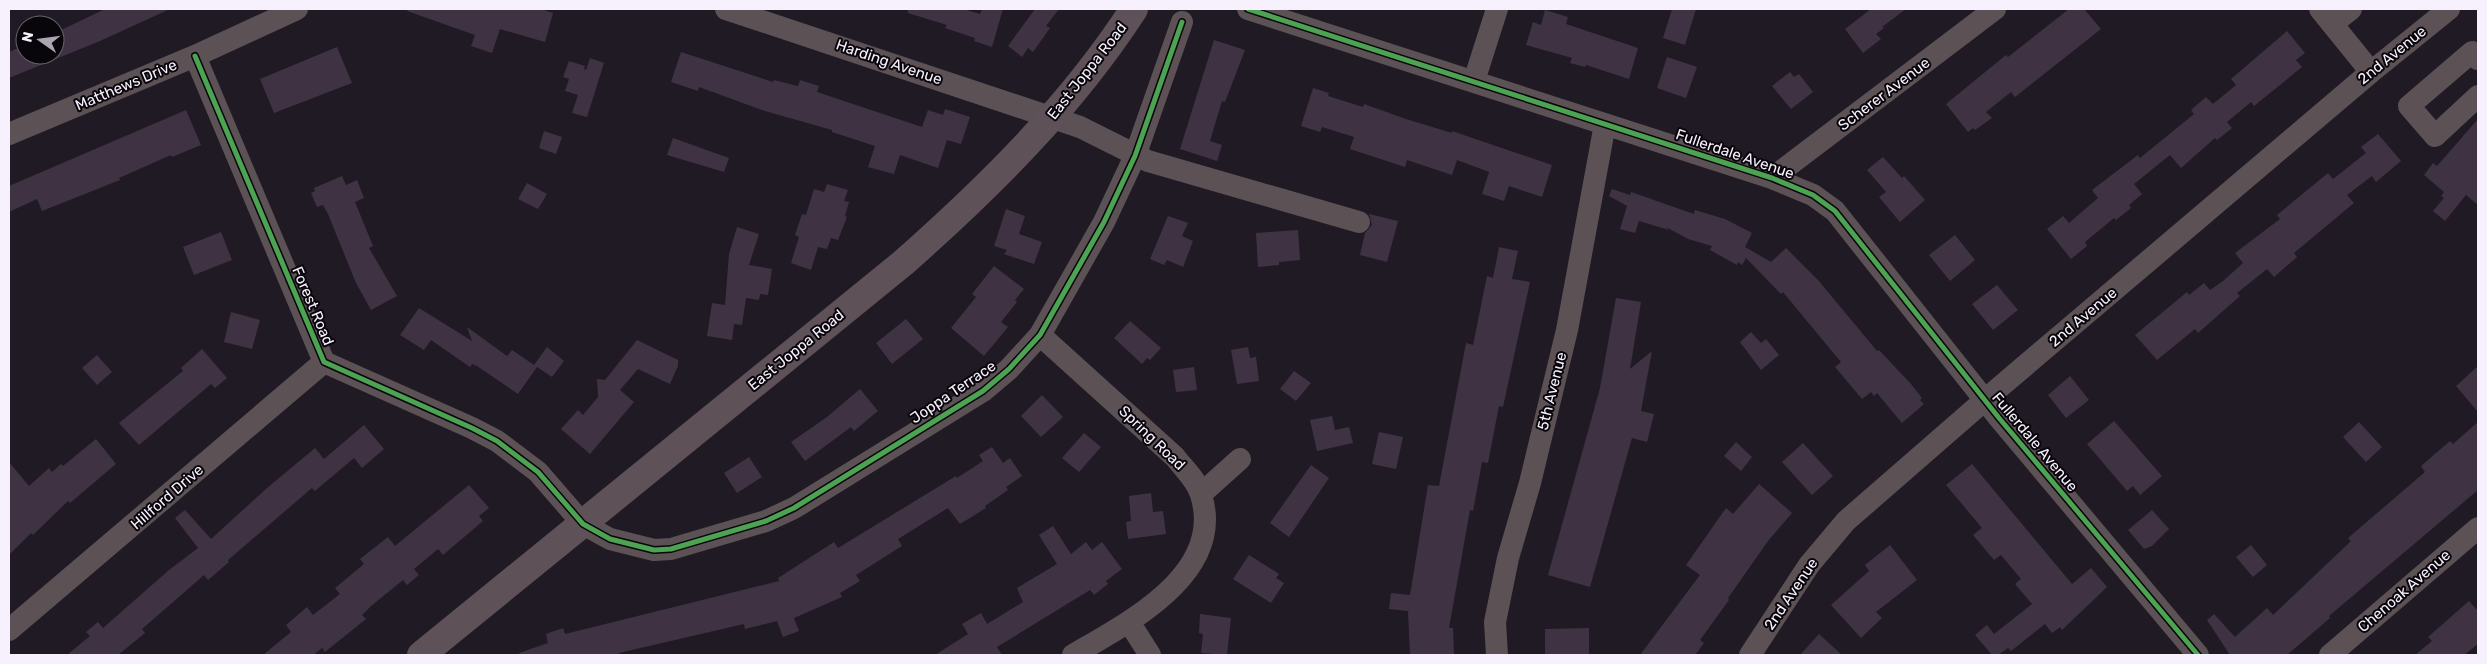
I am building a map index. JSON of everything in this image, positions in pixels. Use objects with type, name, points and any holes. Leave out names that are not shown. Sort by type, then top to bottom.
[{"type":"main road","name":"East Joppa Road","points":[[433,652],[583,524],[903,263],[979,194],[1051,119],[1104,52],[1134,9]]},
{"type":"street","name":"Matthews Drive","points":[[9,134],[194,56],[297,9]]},
{"type":"street","name":"Harding Avenue","points":[[726,9],[847,48],[1051,119]]},
{"type":"street","name":"Fullerdale Avenue","points":[[1248,9],[1772,178],[1813,195],[1834,211],[1985,401],[2198,655]]},
{"type":"street","points":[[1474,82],[1498,9]]},
{"type":"street","name":"Scherer Avenue","points":[[1772,178],[1995,9]]},
{"type":"street","points":[[2351,9],[2326,17],[2371,72]]},
{"type":"street","name":"2nd Avenue","points":[[1750,655],[1809,565],[1846,521],[2371,72],[2449,9]]},
{"type":"street","name":"Joppa Terrace","points":[[583,524],[610,539],[654,550],[671,549],[766,521],[802,503],[983,391],[1008,369],[1040,334],[1104,222],[1135,156],[1182,22]]},
{"type":"street","points":[[2478,59],[2472,52],[2410,106],[2435,136],[2478,96]]},
{"type":"street","name":"Forest Road","points":[[194,56],[324,362],[472,428],[497,442],[538,472],[583,524]]},
{"type":"street","points":[[1051,119],[1095,133],[1135,156],[1359,222]]},
{"type":"street","name":"5th Avenue","points":[[1498,655],[1495,622],[1508,558],[1530,483],[1567,330],[1605,124]]},
{"type":"street","name":"Spring Road","points":[[1040,334],[1175,457],[1192,478],[1201,494],[1204,526],[1200,544],[1181,580],[1164,596],[1129,622],[1073,655]]},
{"type":"street","name":"Hillford Drive","points":[[9,630],[324,362]]},
{"type":"street","points":[[1201,494],[1240,459]]},
{"type":"street","name":"Chenoak Avenue","points":[[2330,655],[2478,528]]},
{"type":"street","points":[[1129,622],[1150,655]]},
{"type":"building","points":[[105,9],[170,9],[65,55],[65,28]]},
{"type":"building","points":[[408,9],[541,9],[553,13],[545,42],[500,29],[492,53],[471,46],[475,35],[407,11]]},
{"type":"building","points":[[908,9],[963,9],[980,14],[982,9],[1003,9],[992,47],[974,41],[975,38],[945,28],[947,25],[908,13]]},
{"type":"building","points":[[1035,9],[1059,9],[1046,26],[1050,28],[1033,52],[1028,48],[1022,57],[1008,46]]},
{"type":"building","points":[[1672,9],[1696,9],[1685,45],[1663,38]]},
{"type":"building","points":[[1871,9],[1906,9],[1882,27],[1884,28],[1876,34],[1881,39],[1863,53],[1845,29]]},
{"type":"building","points":[[2069,9],[2084,9],[2101,29],[2015,97],[2011,92],[1986,112],[1992,118],[1975,130],[1973,128],[1968,132],[1946,104],[2006,55],[2008,57]]},
{"type":"building","points":[[1545,10],[1568,17],[1566,24],[1638,48],[1629,79],[1586,65],[1585,67],[1570,63],[1572,58],[1526,45],[1533,22],[1541,25]]},
{"type":"building","points":[[2287,31],[2305,53],[2296,60],[2302,67],[2254,106],[2251,102],[2227,122],[2232,128],[2217,140],[2215,138],[2181,168],[2170,155],[2134,184],[2142,194],[2129,205],[2131,208],[2116,220],[2114,218],[2085,242],[2087,246],[2071,259],[2047,229],[2063,216],[2069,223],[2098,198],[2092,190],[2138,155],[2140,158],[2194,114],[2191,110],[2206,97],[2213,104],[2236,85],[2231,79]]},
{"type":"building","points":[[1214,40],[1245,50],[1225,102],[1222,101],[1210,141],[1222,145],[1217,161],[1180,149]]},
{"type":"building","points":[[337,47],[352,83],[274,113],[260,79]]},
{"type":"building","points":[[15,50],[15,65],[41,65],[9,78],[9,52]]},
{"type":"building","points":[[681,52],[773,82],[774,80],[798,86],[800,80],[819,86],[817,92],[922,127],[928,110],[943,115],[945,109],[970,117],[961,144],[947,140],[938,168],[900,155],[894,174],[868,167],[875,146],[832,132],[832,130],[765,111],[699,87],[698,91],[671,82]]},
{"type":"building","points":[[1667,57],[1697,67],[1686,98],[1657,88]]},
{"type":"building","points":[[590,58],[604,63],[587,117],[572,113],[578,95],[565,91],[569,79],[563,77],[569,61],[585,66],[584,69],[586,70]]},
{"type":"building","points":[[1790,72],[1794,77],[1799,74],[1813,92],[1791,109],[1772,86]]},
{"type":"building","points":[[1313,88],[1329,93],[1328,96],[1363,107],[1364,104],[1406,119],[1452,133],[1452,131],[1552,165],[1542,197],[1509,186],[1504,201],[1482,194],[1489,172],[1457,160],[1452,175],[1407,160],[1405,167],[1350,149],[1354,137],[1322,127],[1320,132],[1301,126]]},
{"type":"building","points":[[186,110],[201,145],[172,157],[171,155],[119,178],[120,180],[42,211],[37,199],[9,212],[9,186]]},
{"type":"building","points":[[2478,119],[2478,205],[2466,195],[2445,221],[2433,211],[2444,198],[2441,196],[2444,192],[2424,175],[2433,163],[2437,166]]},
{"type":"building","points":[[544,131],[562,137],[556,154],[539,148]]},
{"type":"building","points":[[2378,134],[2401,161],[2376,182],[2372,176],[2347,195],[2354,203],[2294,253],[2297,257],[2274,277],[2267,269],[2237,293],[2240,296],[2198,333],[2195,329],[2157,360],[2135,335],[2187,292],[2189,295],[2204,283],[2210,290],[2223,281],[2243,263],[2235,253],[2280,219],[2277,215],[2328,173],[2333,179],[2366,153],[2361,147]]},
{"type":"building","points":[[673,138],[729,158],[724,172],[667,155]]},
{"type":"building","points":[[1883,157],[1902,178],[1904,176],[1925,200],[1900,222],[1879,197],[1886,192],[1867,170]]},
{"type":"building","points":[[342,176],[346,185],[357,180],[364,198],[355,202],[373,246],[369,248],[397,296],[371,310],[356,283],[328,214],[323,205],[317,207],[311,193],[315,191],[314,188]]},
{"type":"building","points":[[527,183],[547,194],[538,209],[518,199]]},
{"type":"building","points":[[827,184],[848,190],[844,201],[849,202],[845,216],[847,217],[838,240],[831,238],[827,249],[818,247],[811,270],[791,263],[799,237],[795,235],[802,214],[806,215],[814,189],[824,192]]},
{"type":"building","points":[[1612,189],[1630,195],[1631,192],[1694,214],[1695,210],[1725,219],[1752,233],[1745,247],[1771,262],[1786,248],[1818,280],[1877,351],[1879,350],[1911,384],[1922,398],[1920,400],[1924,404],[1902,423],[1877,393],[1874,396],[1871,392],[1862,399],[1835,367],[1841,362],[1783,292],[1781,294],[1746,258],[1742,265],[1738,262],[1737,265],[1710,250],[1712,246],[1688,239],[1666,227],[1669,230],[1639,221],[1635,233],[1620,229],[1627,206],[1609,196]]},
{"type":"building","points":[[1006,209],[1025,216],[1019,234],[1042,242],[1034,264],[1004,254],[1007,250],[994,246]]},
{"type":"building","points":[[1369,214],[1398,221],[1387,262],[1360,255],[1365,233],[1372,225]]},
{"type":"building","points":[[1168,216],[1188,223],[1182,236],[1193,241],[1183,267],[1167,260],[1164,265],[1150,259]]},
{"type":"building","points":[[737,227],[759,234],[749,265],[772,269],[768,295],[760,294],[759,300],[746,298],[742,325],[734,324],[732,340],[707,336],[712,303],[725,305],[729,254]]},
{"type":"building","points":[[1298,230],[1300,260],[1258,267],[1256,233]]},
{"type":"building","points":[[221,232],[232,260],[194,275],[183,247]]},
{"type":"building","points":[[1955,235],[1975,260],[1950,281],[1929,255]]},
{"type":"building","points":[[1499,247],[1518,251],[1512,279],[1530,282],[1503,407],[1499,406],[1488,463],[1482,462],[1473,511],[1470,510],[1449,628],[1453,628],[1454,655],[1410,655],[1408,611],[1389,609],[1391,593],[1410,595],[1428,485],[1439,486],[1466,343],[1473,345],[1487,276],[1493,278]]},
{"type":"building","points":[[994,266],[1024,289],[1015,300],[1017,302],[1001,322],[1008,327],[984,356],[951,328],[976,297],[972,294]]},
{"type":"building","points":[[1997,285],[2018,310],[1993,330],[1972,304]]},
{"type":"building","points":[[1616,298],[1641,302],[1630,369],[1652,351],[1641,411],[1654,414],[1647,442],[1632,438],[1590,587],[1548,575],[1600,388]]},
{"type":"building","points":[[419,308],[472,341],[467,327],[507,356],[512,350],[534,365],[547,347],[564,361],[552,377],[537,367],[518,394],[477,366],[472,364],[470,367],[431,340],[424,350],[400,335]]},
{"type":"building","points":[[231,312],[260,320],[252,349],[224,342]]},
{"type":"building","points":[[906,319],[923,339],[892,364],[876,343]]},
{"type":"building","points":[[1130,321],[1161,348],[1150,360],[1147,358],[1142,364],[1114,338]]},
{"type":"building","points":[[1751,332],[1761,343],[1766,339],[1779,355],[1761,370],[1740,342]]},
{"type":"building","points":[[637,340],[678,360],[678,366],[670,384],[638,369],[620,390],[634,402],[590,454],[561,429],[578,410],[583,415],[598,397],[597,379],[605,380]]},
{"type":"building","points":[[1248,347],[1250,358],[1256,357],[1259,381],[1237,384],[1231,350]]},
{"type":"building","points":[[202,349],[227,378],[215,388],[211,384],[139,445],[119,423],[183,371],[181,368]]},
{"type":"building","points":[[97,355],[112,372],[97,385],[82,368]]},
{"type":"building","points":[[2478,366],[2478,412],[2456,386]]},
{"type":"building","points":[[1194,367],[1197,390],[1176,392],[1173,370]]},
{"type":"building","points":[[1294,371],[1311,383],[1296,401],[1280,389]]},
{"type":"building","points":[[2070,376],[2089,400],[2066,418],[2048,395]]},
{"type":"building","points":[[860,389],[878,411],[854,431],[851,427],[805,461],[791,442],[827,417]]},
{"type":"building","points":[[1042,395],[1063,417],[1041,437],[1021,416]]},
{"type":"building","points":[[1332,416],[1335,430],[1349,427],[1353,443],[1317,451],[1310,420]]},
{"type":"building","points":[[2114,421],[2162,476],[2140,495],[2133,486],[2127,491],[2087,444]]},
{"type":"building","points":[[2359,422],[2382,447],[2366,462],[2343,437]]},
{"type":"building","points":[[2478,422],[2478,490],[2329,616],[2330,618],[2287,655],[2230,655],[2207,620],[2214,614],[2235,637],[2267,608],[2273,615],[2351,541],[2348,538],[2425,472],[2421,466],[2450,441],[2453,444]]},
{"type":"building","points":[[364,425],[384,449],[362,468],[354,458],[315,491],[312,488],[228,560],[229,562],[208,580],[204,575],[142,629],[145,633],[118,655],[67,655],[90,636],[86,632],[98,622],[103,628],[169,570],[198,548],[175,518],[185,510],[211,539],[267,488],[315,448],[324,459]]},
{"type":"building","points":[[1379,432],[1403,437],[1396,469],[1372,464]]},
{"type":"building","points":[[1084,433],[1101,447],[1079,472],[1062,458]]},
{"type":"building","points":[[96,439],[116,464],[70,503],[68,501],[9,555],[9,462],[29,486],[49,468],[52,472],[61,464],[63,466]]},
{"type":"building","points":[[1736,442],[1752,457],[1741,471],[1724,456]]},
{"type":"building","points":[[1803,443],[1833,476],[1812,495],[1782,462]]},
{"type":"building","points":[[992,447],[1003,463],[1010,458],[1022,476],[1006,487],[1008,490],[985,506],[986,508],[960,524],[948,508],[898,539],[902,546],[856,575],[860,581],[840,593],[842,597],[794,618],[799,631],[783,637],[777,621],[745,629],[744,624],[619,653],[619,655],[520,655],[519,653],[548,643],[546,634],[563,628],[565,634],[779,581],[778,578],[834,542],[838,548],[956,476],[957,478],[983,461],[979,455]]},
{"type":"building","points":[[749,457],[762,477],[737,493],[724,473]]},
{"type":"building","points":[[1972,464],[2072,584],[2091,568],[2107,587],[2062,630],[2060,627],[2052,633],[2045,624],[2011,651],[2008,648],[1998,655],[1992,655],[1975,635],[1987,625],[1994,634],[2032,604],[2015,584],[2021,579],[2001,555],[1994,560],[1973,535],[1982,528],[1946,485]]},
{"type":"building","points":[[1311,465],[1329,478],[1289,537],[1270,523]]},
{"type":"building","points":[[1759,484],[1792,513],[1768,541],[1728,598],[1729,600],[1700,640],[1704,643],[1695,655],[1640,655],[1700,575],[1686,565],[1726,508],[1733,514]]},
{"type":"building","points":[[469,485],[489,508],[479,516],[483,521],[443,555],[438,549],[414,569],[419,575],[407,585],[403,580],[371,606],[362,615],[366,619],[325,652],[322,648],[313,655],[263,655],[291,632],[286,625],[307,607],[313,615],[340,594],[335,588],[364,564],[360,559],[388,537],[395,546]]},
{"type":"building","points":[[1151,493],[1153,512],[1163,511],[1166,534],[1128,539],[1126,522],[1131,521],[1129,496]]},
{"type":"building","points":[[2152,510],[2169,529],[2152,546],[2144,549],[2128,530]]},
{"type":"building","points":[[1053,526],[1071,554],[1086,542],[1092,550],[1102,542],[1122,569],[1106,581],[1108,584],[1094,595],[1090,590],[997,647],[1002,655],[935,655],[968,634],[962,624],[981,613],[987,624],[1023,602],[1017,588],[1057,564],[1039,535]]},
{"type":"building","points":[[1890,545],[1917,580],[1876,612],[1882,618],[1861,638],[1831,605],[1869,571],[1865,565]]},
{"type":"building","points":[[2251,545],[2267,565],[2253,577],[2236,557]]},
{"type":"building","points":[[1249,555],[1279,574],[1276,578],[1284,583],[1271,603],[1233,579]]},
{"type":"building","points":[[2469,601],[2478,611],[2478,644],[2464,655],[2415,655],[2432,641],[2428,637]]},
{"type":"building","points":[[1200,614],[1231,618],[1227,655],[1201,653],[1203,634],[1199,633]]},
{"type":"building","points":[[1589,628],[1589,655],[1545,655],[1545,629]]},
{"type":"building","points":[[1819,634],[1842,655],[1800,655]]},
{"type":"cycle path","points":[[1248,9],[1772,178],[1813,195],[1835,211],[1999,418],[2198,655]]},
{"type":"cycle path","points":[[195,56],[324,362],[497,441],[538,472],[583,524],[610,539],[654,550],[671,549],[766,521],[794,508],[983,391],[1009,369],[1040,335],[1104,222],[1135,156],[1182,22]]}]
